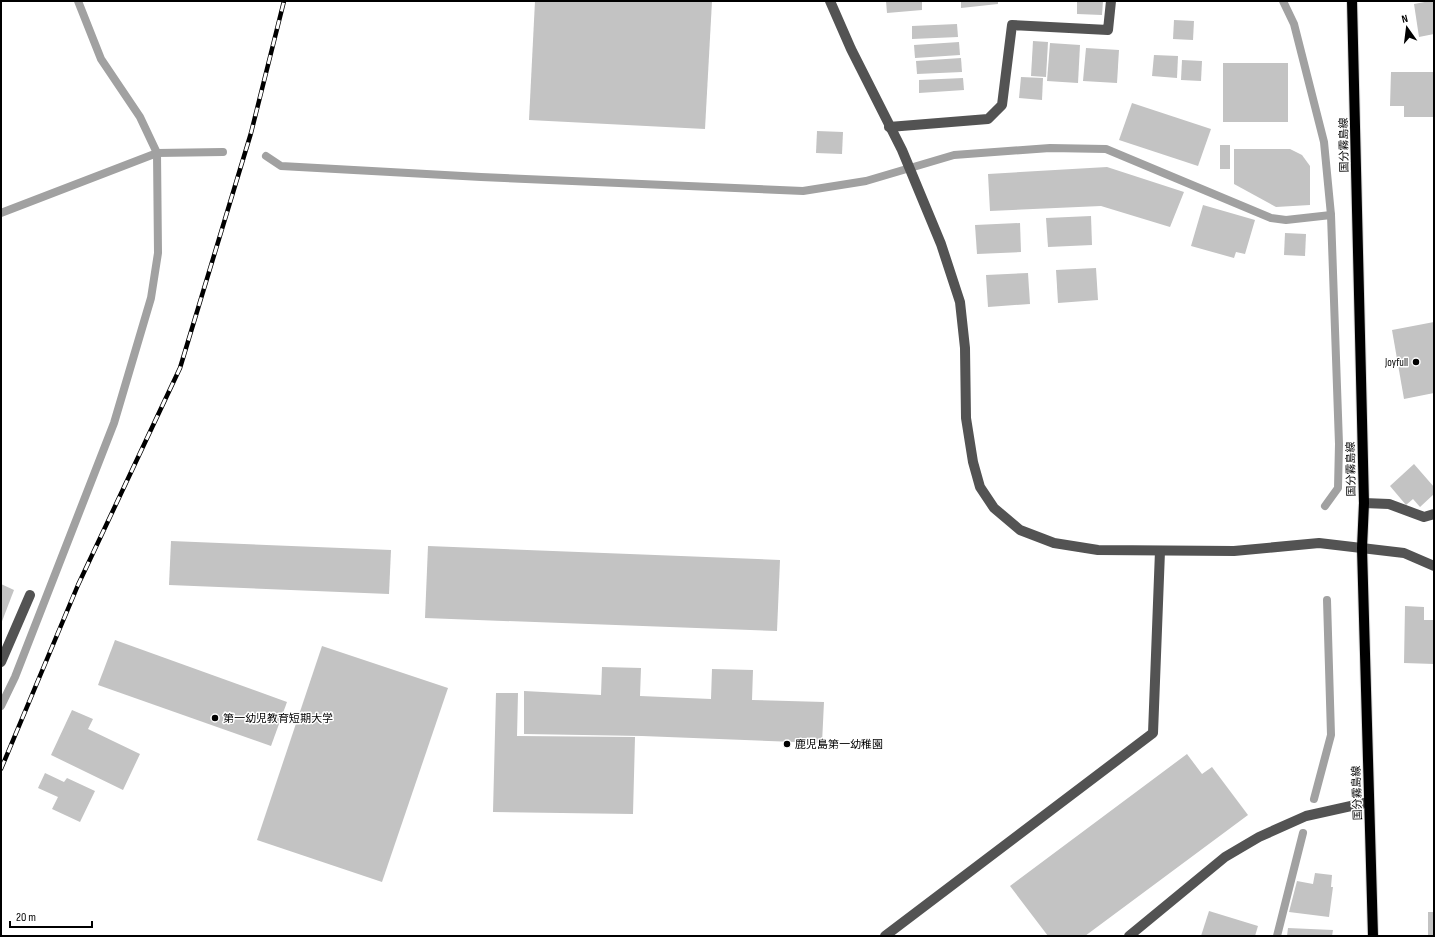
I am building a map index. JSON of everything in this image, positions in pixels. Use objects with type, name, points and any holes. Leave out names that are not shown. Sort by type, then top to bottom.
[{"type":"main road","name":"国分霧島線","points":[[1352,1],[1364,503],[1362,548],[1373,936]]},
{"type":"street","points":[[830,1],[902,150],[918,187],[941,244],[960,302],[965,348],[966,418],[972,462],[980,487],[994,508],[1020,530],[1054,543],[1098,550],[1234,551],[1319,543],[1404,553],[1434,566]]},
{"type":"street","points":[[890,127],[988,119],[1002,105],[1012,25],[1108,30],[1111,1]]},
{"type":"street","points":[[1364,503],[1389,504],[1424,517],[1434,514]]},
{"type":"street","points":[[884,936],[1153,733],[1160,551]]},
{"type":"street","points":[[1,662],[30,595]]},
{"type":"street","points":[[1129,936],[1225,857],[1259,837],[1306,816],[1369,802]]},
{"type":"building","points":[[535,1],[712,1],[705,129],[529,120]]},
{"type":"building","points":[[886,1],[922,1],[922,10],[887,13]]},
{"type":"building","points":[[961,1],[998,1],[998,4],[961,8]]},
{"type":"building","points":[[1077,1],[1103,1],[1102,15],[1077,14]]},
{"type":"building","points":[[1434,1],[1434,34],[1419,37],[1414,4]]},
{"type":"building","points":[[1174,20],[1194,21],[1193,40],[1173,39]]},
{"type":"building","points":[[957,24],[958,37],[912,39],[912,26]]},
{"type":"building","points":[[1033,41],[1048,42],[1046,77],[1031,76]]},
{"type":"building","points":[[959,42],[960,55],[915,58],[914,45]]},
{"type":"building","points":[[1050,43],[1080,45],[1078,83],[1047,81]]},
{"type":"building","points":[[1086,48],[1119,50],[1117,83],[1083,81]]},
{"type":"building","points":[[1154,55],[1178,56],[1177,78],[1152,76]]},
{"type":"building","points":[[961,58],[962,72],[917,74],[916,61]]},
{"type":"building","points":[[1182,60],[1202,61],[1201,81],[1181,80]]},
{"type":"building","points":[[1223,63],[1288,63],[1288,122],[1223,122]]},
{"type":"building","points":[[1391,72],[1434,72],[1434,117],[1404,117],[1404,106],[1390,106]]},
{"type":"building","points":[[1021,77],[1043,78],[1042,100],[1019,98]]},
{"type":"building","points":[[963,78],[964,90],[919,93],[919,80]]},
{"type":"building","points":[[1132,103],[1211,129],[1198,166],[1119,140]]},
{"type":"building","points":[[817,131],[843,132],[842,154],[816,153]]},
{"type":"building","points":[[1220,145],[1230,145],[1230,169],[1220,169]]},
{"type":"building","points":[[1234,149],[1290,149],[1302,155],[1310,166],[1310,205],[1276,207],[1234,184]]},
{"type":"building","points":[[1107,167],[1184,192],[1170,227],[1101,206],[990,211],[988,174]]},
{"type":"building","points":[[1203,205],[1255,220],[1245,254],[1236,252],[1234,258],[1191,246]]},
{"type":"building","points":[[1091,216],[1092,245],[1048,247],[1046,218]]},
{"type":"building","points":[[1020,223],[1021,252],[977,254],[975,225]]},
{"type":"building","points":[[1285,233],[1306,234],[1305,256],[1284,255]]},
{"type":"building","points":[[1096,268],[1098,300],[1058,303],[1056,270]]},
{"type":"building","points":[[1028,273],[1030,304],[988,307],[986,275]]},
{"type":"building","name":"Joyfull","points":[[1434,322],[1434,393],[1404,399],[1392,330]]},
{"type":"building","points":[[1414,464],[1434,487],[1434,494],[1420,507],[1413,499],[1406,505],[1390,486]]},
{"type":"building","points":[[171,541],[391,550],[389,594],[169,585]]},
{"type":"building","points":[[428,546],[780,560],[777,631],[425,618]]},
{"type":"building","points":[[1,584],[14,590],[1,624]]},
{"type":"building","points":[[1405,606],[1424,607],[1424,620],[1434,620],[1434,664],[1404,663]]},
{"type":"building","points":[[115,640],[287,702],[271,746],[98,685]]},
{"type":"building","points":[[322,646],[448,688],[382,882],[257,840]]},
{"type":"building","points":[[602,667],[641,668],[640,696],[711,699],[712,669],[753,670],[752,700],[824,702],[822,743],[642,736],[524,734],[524,691],[601,695]]},
{"type":"building","points":[[496,693],[518,693],[517,736],[635,737],[633,814],[493,812]]},
{"type":"building","points":[[72,710],[93,719],[88,729],[140,754],[123,790],[51,755]]},
{"type":"building","points":[[1187,754],[1202,774],[1212,767],[1248,815],[1085,936],[1048,936],[1010,886]]},
{"type":"building","points":[[45,773],[64,782],[67,778],[95,791],[80,822],[52,809],[58,797],[38,788]]},
{"type":"building","points":[[1315,873],[1332,875],[1331,887],[1333,887],[1329,917],[1289,912],[1297,881],[1313,884]]},
{"type":"building","points":[[1209,911],[1258,926],[1255,936],[1201,936]]},
{"type":"building","points":[[1428,912],[1434,912],[1434,936],[1428,936]]},
{"type":"building","points":[[1288,928],[1333,930],[1332,936],[1287,936]]},
{"type":"waterway","points":[[1,706],[15,677],[114,423],[151,298],[158,253],[157,153],[140,117],[101,59],[78,1]]},
{"type":"waterway","points":[[1283,1],[1294,24],[1324,142],[1331,215],[1339,444],[1338,488],[1325,506]]},
{"type":"waterway","points":[[266,156],[281,166],[481,177],[803,191],[866,181],[954,155],[1050,148],[1106,149],[1271,218],[1286,220],[1331,215]]},
{"type":"waterway","points":[[1,213],[157,153],[223,152]]},
{"type":"waterway","points":[[1314,799],[1331,735],[1327,600]]},
{"type":"waterway","points":[[1277,936],[1303,833]]},
{"type":"railway","points":[[1,769],[78,585],[180,368],[251,133],[284,1]]},
{"type":"place","name":"Joyfull","points":[[1416,362]]},
{"type":"place","name":"第一幼児教育短期大学","points":[[215,718]]},
{"type":"place","name":"鹿児島第一幼稚園","points":[[787,744]]}]
